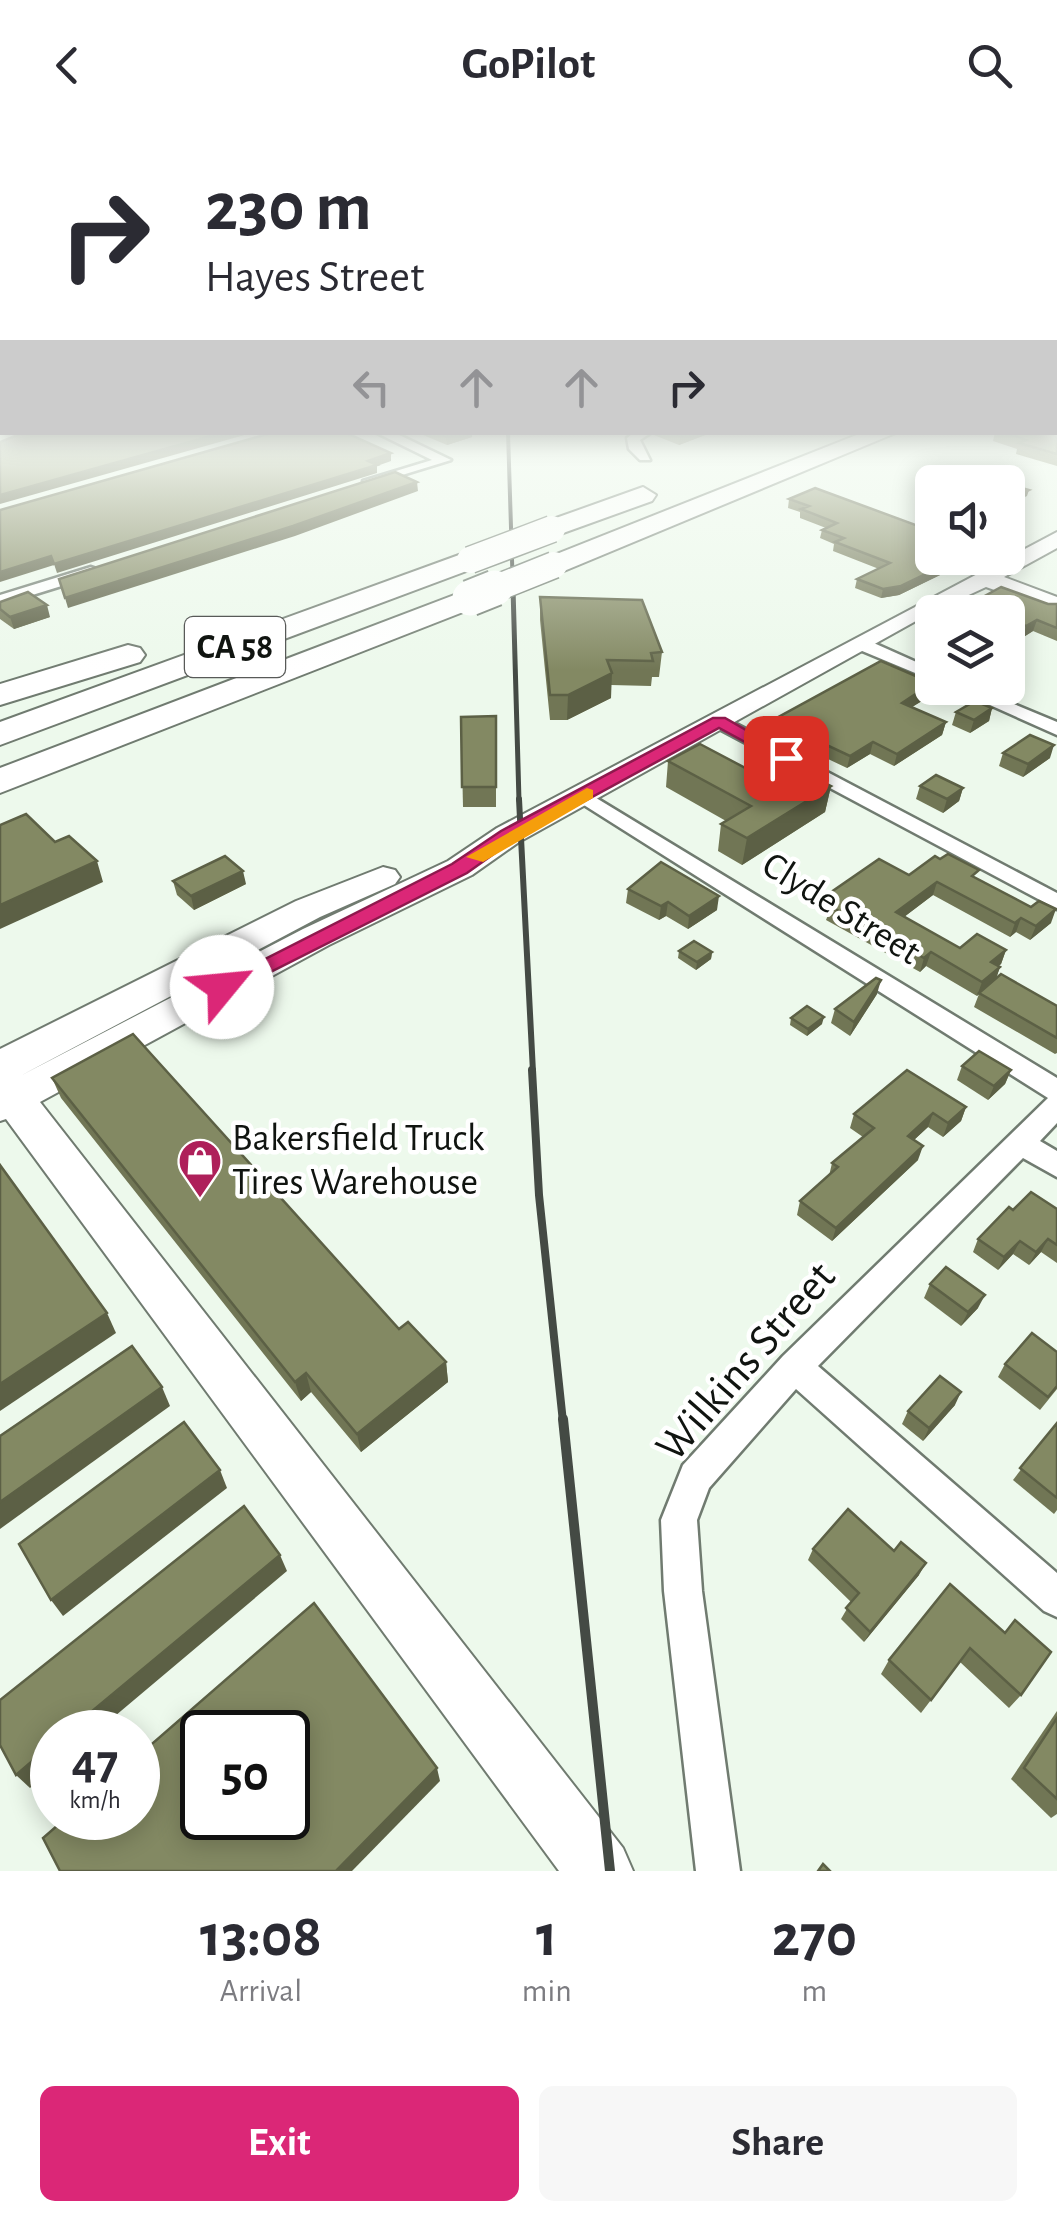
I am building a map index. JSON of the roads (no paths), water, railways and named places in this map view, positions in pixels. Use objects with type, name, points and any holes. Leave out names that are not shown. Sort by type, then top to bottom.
[{"type":"highway","name":"CA 58","points":[[0,734],[470,555],[610,507]]},
{"type":"highway","name":"CA 58","points":[[0,782],[698,507]]},
{"type":"highway","points":[[0,695],[470,555]]},
{"type":"main road","points":[[600,1871],[3,1087],[460,868],[508,835],[1057,539]]},
{"type":"main road","points":[[985,578],[1057,604]]},
{"type":"street","points":[[0,600],[111,565]]},
{"type":"street","points":[[861,644],[915,668]]},
{"type":"street","points":[[1001,705],[1057,729]]},
{"type":"street","points":[[719,721],[1057,902]]},
{"type":"street","name":"Clyde Street","points":[[583,796],[1057,1091]]},
{"type":"street","name":"Wilkins Street","points":[[718,1871],[683,1591],[678,1520],[696,1476],[795,1367],[1057,1106]]},
{"type":"street","points":[[1020,1142],[1057,1166]]},
{"type":"street","points":[[795,1367],[1057,1598]]},
{"type":"railway","points":[[510,507],[513,591]]},
{"type":"railway","points":[[513,588],[519,801]]},
{"type":"railway","points":[[519,799],[533,1072]]},
{"type":"railway","points":[[532,1070],[539,1195],[563,1422]]},
{"type":"railway","points":[[563,1419],[610,1871]]},
{"type":"place","name":"Bakersfield Truck Tires Warehouse","points":[[200,1199]]}]
